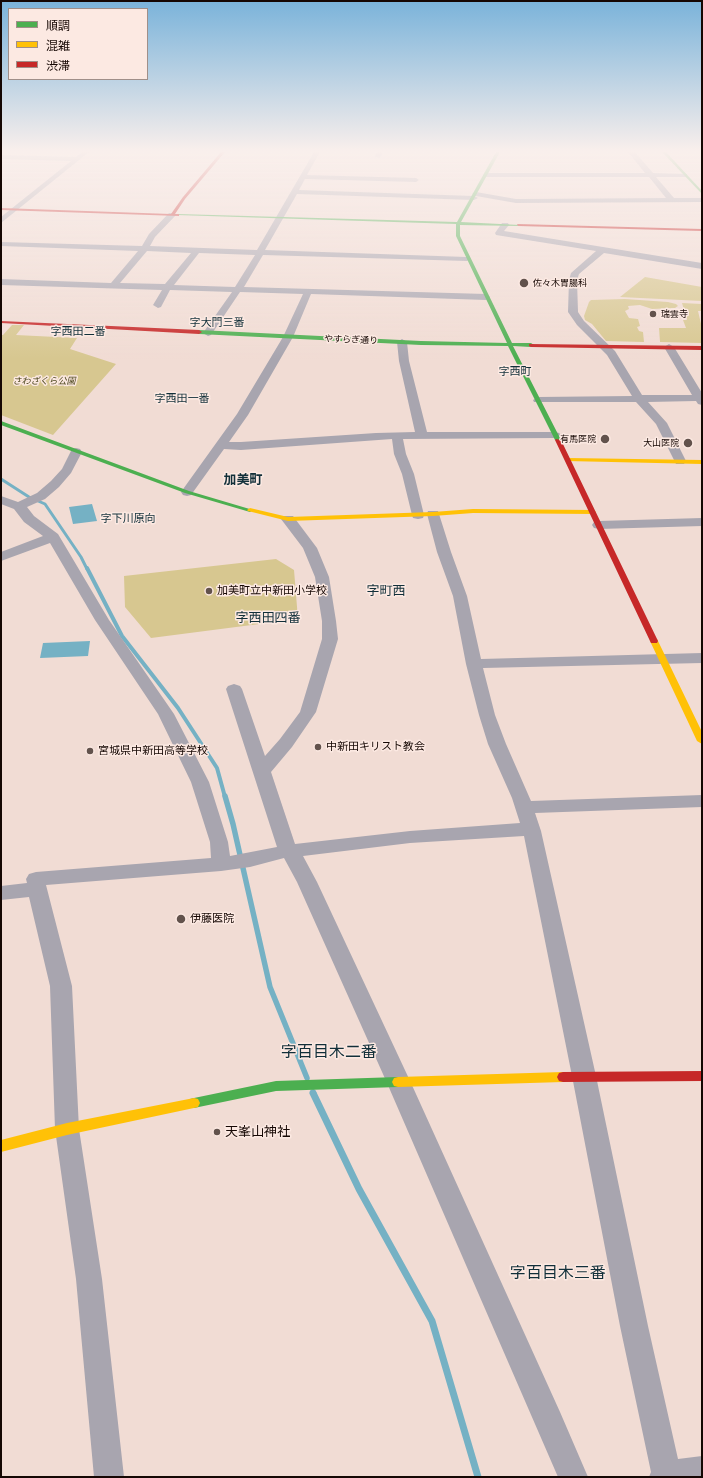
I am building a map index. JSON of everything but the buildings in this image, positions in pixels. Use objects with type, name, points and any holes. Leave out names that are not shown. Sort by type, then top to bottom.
[{"type":"main road","points":[[385,221],[702,230]]},
{"type":"main road","points":[[458,223],[458,236],[467,259],[556,435],[664,658],[702,741]]},
{"type":"main road","name":"やすらぎ通り","points":[[1,322],[402,342],[702,348]]},
{"type":"main road","points":[[1,423],[187,492],[288,519],[418,515],[473,511],[593,512]]},
{"type":"main road","points":[[568,460],[702,462]]},
{"type":"main road","points":[[1,1146],[67,1129],[276,1086],[584,1076],[702,1076]]},
{"type":"street","points":[[113,286],[152,236],[166,221]]},
{"type":"street","points":[[208,333],[237,290],[276,221]]},
{"type":"street","points":[[505,225],[499,233],[702,266]]},
{"type":"street","points":[[10,244],[18,237]]},
{"type":"street","points":[[1,244],[467,259]]},
{"type":"street","points":[[602,250],[575,273],[573,280],[573,312],[580,323],[605,346],[639,399],[661,423],[680,461]]},
{"type":"street","points":[[158,305],[168,288],[196,251]]},
{"type":"street","points":[[1,282],[486,297]]},
{"type":"street","points":[[187,492],[242,414],[288,337],[308,292]]},
{"type":"street","points":[[402,342],[404,361],[417,420],[422,435]]},
{"type":"street","points":[[669,347],[701,400]]},
{"type":"street","points":[[538,400],[701,400]]},
{"type":"street","points":[[220,445],[241,446],[376,436],[556,435]]},
{"type":"street","points":[[397,436],[400,454],[408,474],[418,515]]},
{"type":"street","points":[[1,500],[29,502],[48,491],[60,478],[72,461],[76,452]]},
{"type":"street","points":[[29,502],[29,519],[53,537],[102,620],[166,714],[200,782],[225,863]]},
{"type":"street","points":[[433,514],[444,552],[460,596],[474,664],[487,716],[531,828],[584,1076],[666,1477],[686,1472],[702,1472]]},
{"type":"street","points":[[262,771],[286,743],[308,712],[330,639],[329,621],[322,578],[310,548],[288,519]]},
{"type":"street","points":[[599,525],[702,522]]},
{"type":"street","points":[[1,557],[53,537]]},
{"type":"street","points":[[474,664],[702,658]]},
{"type":"street","points":[[234,689],[288,851],[294,857],[307,882],[399,1083],[573,1477]]},
{"type":"street","points":[[524,807],[702,801]]},
{"type":"street","points":[[109,1477],[89,1279],[67,1129],[61,986],[36,889],[36,879],[225,863],[250,860],[288,851],[410,837],[531,828]]},
{"type":"street","points":[[1,893],[36,889]]},
{"type":"green space","points":[[645,277],[702,287],[702,301],[620,297]]},
{"type":"green space","points":[[625,299],[668,302],[678,306],[675,308],[652,309],[640,305],[628,306],[629,309],[625,311],[629,318],[638,319],[640,326],[637,327],[639,331],[643,332],[644,342],[606,341],[592,324],[585,320],[584,316],[589,302],[591,300]]},
{"type":"green space","points":[[682,303],[702,304],[702,311],[698,311],[702,328],[702,343],[660,342],[659,328],[686,328],[683,320],[687,320]]},
{"type":"green space","name":"さわざくら公園","points":[[12,325],[24,325],[16,335],[77,338],[70,349],[116,364],[53,435],[1,415],[1,335],[3,335]]},
{"type":"green space","points":[[276,559],[294,570],[298,619],[151,638],[125,607],[124,576]]},
{"type":"water","points":[[92,504],[97,521],[73,524],[69,507]]},
{"type":"water","points":[[90,641],[88,656],[40,658],[43,643]]},
{"type":"waterway","points":[[1,479],[29,497],[45,504],[81,557],[87,569]]},
{"type":"waterway","points":[[87,568],[122,636],[178,708],[217,768],[225,797]]},
{"type":"waterway","points":[[225,796],[233,824],[270,987],[307,1078]]},
{"type":"waterway","points":[[313,1093],[359,1189],[432,1321],[478,1477]]},
{"type":"traffic: fast","points":[[381,221],[518,225]]},
{"type":"traffic: fast","points":[[459,221],[458,236],[486,297],[558,440]]},
{"type":"traffic: fast","points":[[199,332],[421,343],[531,345]]},
{"type":"traffic: fast","points":[[1,423],[187,492],[250,510]]},
{"type":"traffic: fast","points":[[194,1103],[276,1086],[398,1082]]},
{"type":"traffic: slow","points":[[568,460],[702,462]]},
{"type":"traffic: slow","points":[[250,510],[288,519],[433,514],[473,511],[593,512]]},
{"type":"traffic: slow","points":[[654,641],[702,741]]},
{"type":"traffic: slow","points":[[398,1082],[563,1077]]},
{"type":"traffic: slow","points":[[1,1146],[67,1129],[194,1103]]},
{"type":"traffic: jam","points":[[518,225],[702,230]]},
{"type":"traffic: jam","points":[[1,322],[199,332]]},
{"type":"traffic: jam","points":[[531,345],[702,348]]},
{"type":"traffic: jam","points":[[558,440],[654,641]]},
{"type":"traffic: jam","points":[[563,1077],[702,1076]]},
{"type":"place","name":"佐々木胃腸科","points":[[524,283]]},
{"type":"place","name":"瑞雲寺","points":[[653,314]]},
{"type":"place","name":"有馬医院","points":[[605,439]]},
{"type":"place","name":"大山医院","points":[[688,443]]},
{"type":"place","name":"加美町立中新田小学校","points":[[209,591]]},
{"type":"place","name":"中新田キリスト教会","points":[[318,747]]},
{"type":"place","name":"宮城県中新田高等学校","points":[[90,751]]},
{"type":"place","name":"伊藤医院","points":[[181,919]]},
{"type":"place","name":"天峯山神社","points":[[217,1132]]},
{"type":"district","name":"字大門三番","points":[[217,323]]},
{"type":"district","name":"字西田二番","points":[[78,332]]},
{"type":"district","name":"字西町","points":[[515,372]]},
{"type":"district","name":"字西田一番","points":[[182,399]]},
{"type":"district","name":"加美町","points":[[243,480]]},
{"type":"district","name":"字下川原向","points":[[128,519]]},
{"type":"district","name":"字町西","points":[[386,591]]},
{"type":"district","name":"字西田四番","points":[[268,618]]},
{"type":"district","name":"字百目木二番","points":[[329,1052]]},
{"type":"district","name":"字百目木三番","points":[[558,1273]]}]
